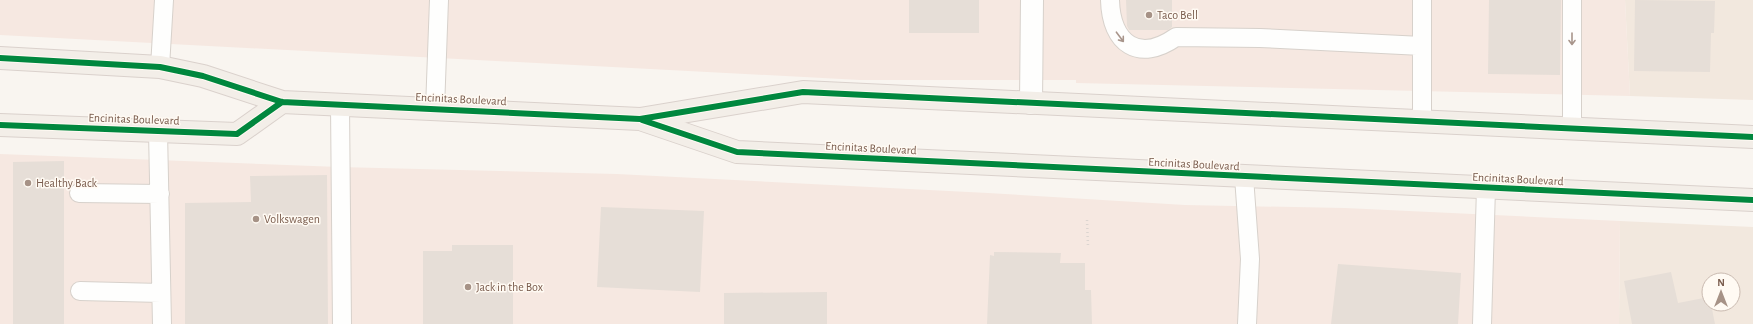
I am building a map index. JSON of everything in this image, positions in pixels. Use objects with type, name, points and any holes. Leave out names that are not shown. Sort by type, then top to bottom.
[{"type":"main road","name":"Encinitas Boulevard","points":[[0,58],[160,66],[203,76],[282,102],[640,119],[803,92],[1753,137]]},
{"type":"main road","name":"Encinitas Boulevard","points":[[0,125],[237,134],[282,102]]},
{"type":"main road","name":"Encinitas Boulevard","points":[[640,119],[737,152],[1753,200]]},
{"type":"street","points":[[1031,103],[1032,0]]},
{"type":"lane","points":[[160,66],[164,0]]},
{"type":"lane","points":[[435,109],[439,0]]},
{"type":"lane","points":[[1110,0],[1110,14],[1117,34],[1125,43],[1142,48],[1156,48],[1165,44],[1176,36],[1260,38],[1422,46]]},
{"type":"lane","points":[[1422,0],[1422,121]]},
{"type":"lane","points":[[1572,0],[1572,128]]},
{"type":"lane","points":[[340,105],[342,324]]},
{"type":"lane","points":[[158,131],[162,324]]},
{"type":"lane","points":[[1244,177],[1250,259],[1248,324]]},
{"type":"lane","points":[[1482,324],[1486,188]]},
{"type":"lane","points":[[79,193],[160,194]]},
{"type":"lane","points":[[80,291],[162,293]]},
{"type":"path","points":[[1087,220],[1088,246]]},
{"type":"shaded area","points":[[0,0],[1625,0],[1630,96],[1076,83],[1076,80],[860,80],[0,35]]},
{"type":"shaded area","points":[[1625,0],[1753,0],[1753,100],[1630,96]]},
{"type":"shaded area","points":[[0,154],[339,167],[617,174],[988,193],[1185,205],[1345,208],[1620,221],[1619,324],[0,324]]},
{"type":"shaded area","points":[[1620,221],[1753,227],[1753,324],[1619,324]]},
{"type":"building","points":[[909,0],[979,0],[979,33],[909,33]]},
{"type":"building","name":"Taco Bell","points":[[1126,0],[1172,0],[1172,27],[1168,30],[1129,30],[1127,26]]},
{"type":"building","points":[[1489,0],[1561,0],[1560,75],[1488,74]]},
{"type":"building","points":[[1635,0],[1715,1],[1714,33],[1711,33],[1710,72],[1634,71]]},
{"type":"building","points":[[64,161],[64,324],[13,324],[13,162]]},
{"type":"building","points":[[327,175],[328,324],[185,324],[185,203],[251,202],[250,176]]},
{"type":"building","points":[[601,207],[704,211],[700,292],[597,287]]},
{"type":"building","name":"Jack in the Box","points":[[452,245],[513,245],[513,324],[423,324],[423,251],[452,251]]},
{"type":"building","points":[[994,252],[1061,253],[1060,263],[1085,263],[1085,290],[1091,290],[1092,324],[987,324],[990,255],[994,256]]},
{"type":"building","points":[[1338,264],[1461,273],[1458,324],[1331,324]]},
{"type":"building","points":[[1671,272],[1678,303],[1701,299],[1701,312],[1713,312],[1715,324],[1632,324],[1624,281]]},
{"type":"building","points":[[827,292],[827,324],[724,324],[724,293]]},
{"type":"cycle path","points":[[0,58],[160,67],[203,76],[282,102],[640,119],[803,92],[1753,137]]},
{"type":"cycle path","points":[[0,125],[237,134],[282,102]]},
{"type":"cycle path","points":[[642,120],[737,152],[1753,200]]},
{"type":"place","name":"Taco Bell","points":[[1149,15]]},
{"type":"place","name":"Healthy Back","points":[[28,183]]},
{"type":"place","name":"Volkswagen","points":[[256,219]]},
{"type":"place","name":"Jack in the Box","points":[[468,287]]}]
